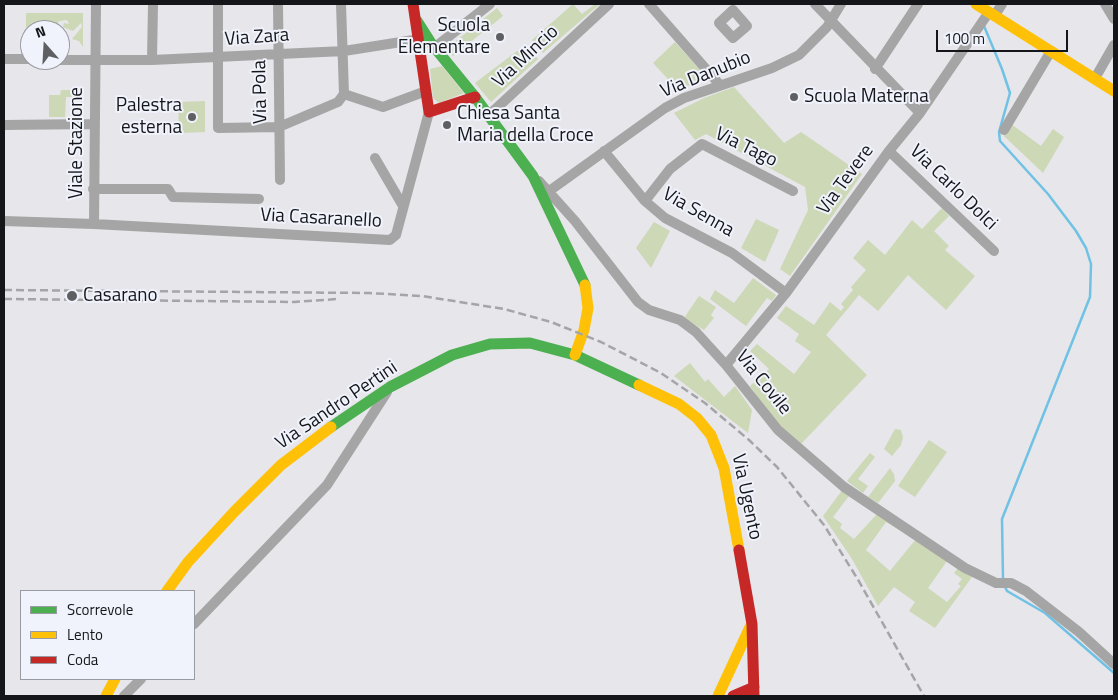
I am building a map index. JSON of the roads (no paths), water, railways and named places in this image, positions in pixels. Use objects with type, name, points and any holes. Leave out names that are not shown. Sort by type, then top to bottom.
[{"type":"street","name":"Viale Stazione","points":[[94,224],[96,4]]},
{"type":"street","points":[[152,60],[154,4]]},
{"type":"street","points":[[218,4],[218,128],[279,127],[338,102],[344,94],[341,4]]},
{"type":"street","name":"Via Pola","points":[[278,4],[277,54],[280,180]]},
{"type":"street","points":[[413,4],[420,39],[429,112],[475,97]]},
{"type":"street","points":[[434,48],[490,4]]},
{"type":"street","name":"Via Mincio","points":[[488,116],[609,4]]},
{"type":"street","points":[[649,4],[720,85]]},
{"type":"street","points":[[815,4],[875,69],[920,113]]},
{"type":"street","name":"Via Danubio","points":[[546,193],[665,108],[684,98],[789,61],[807,49],[841,4]]},
{"type":"street","points":[[875,69],[918,4]]},
{"type":"street","name":"Via Tevere","points":[[726,365],[786,293],[889,150],[920,113],[986,9],[1002,4]]},
{"type":"street","points":[[1106,4],[1114,19]]},
{"type":"street","points":[[986,9],[1114,90]]},
{"type":"street","name":"Via Covile","points":[[417,21],[434,48],[475,97],[546,193],[638,302],[649,310],[680,320],[696,332],[726,365],[778,430],[844,486],[965,568],[996,583],[1011,583],[1026,591],[1114,664]]},
{"type":"street","name":"Via Zara","points":[[70,60],[219,58],[344,51],[420,39]]},
{"type":"street","points":[[1098,73],[1114,45]]},
{"type":"street","points":[[1004,130],[1051,51]]},
{"type":"street","points":[[4,59],[20,59]]},
{"type":"street","points":[[423,66],[444,59]]},
{"type":"street","points":[[344,94],[383,108],[426,91]]},
{"type":"street","name":"Via Casaranello","points":[[4,221],[72,222],[386,241],[396,235],[429,112]]},
{"type":"street","points":[[4,125],[94,124]]},
{"type":"street","name":"Via Tago","points":[[645,201],[670,169],[702,144],[793,191]]},
{"type":"street","name":"Via Carlo Dolci","points":[[889,150],[994,251]]},
{"type":"street","name":"Via Senna","points":[[604,151],[645,201],[665,218],[732,253],[786,293]]},
{"type":"street","points":[[375,158],[404,206]]},
{"type":"street","points":[[93,189],[168,189],[173,196],[259,199]]},
{"type":"street","points":[[546,193],[587,286],[586,318],[575,355]]},
{"type":"street","name":"Via Sandro Pertini","points":[[168,590],[211,536],[281,464],[327,429],[390,388],[452,355],[490,344],[530,343],[575,355]]},
{"type":"street","name":"Via Ugento","points":[[575,355],[680,404],[697,418],[711,436],[724,468],[752,624],[754,692]]},
{"type":"street","points":[[195,623],[327,485],[390,388]]},
{"type":"street","points":[[718,696],[752,624]]},
{"type":"street","points":[[106,696],[114,680]]},
{"type":"street","points":[[124,696],[140,680]]},
{"type":"street","points":[[733,696],[754,692]]},
{"type":"waterway","points":[[984,26],[1010,93],[999,132],[1000,141],[1048,194],[1076,231],[1086,248],[1091,264],[1090,297],[1002,519],[1003,579]]},
{"type":"waterway","points":[[1004,585],[1007,591],[1045,613],[1114,673]]},
{"type":"railway","points":[[4,290],[369,293],[422,296],[504,309],[551,322],[601,342],[661,373],[705,403],[749,440],[777,467],[824,525],[857,578],[924,696]]},
{"type":"railway","points":[[4,299],[294,302],[337,299]]},
{"type":"place","name":"Scuola Elementare","points":[[500,37]]},
{"type":"place","name":"Scuola Materna","points":[[794,97]]},
{"type":"place","name":"Palestra esterna","points":[[192,117]]},
{"type":"place","name":"Chiesa Santa Maria della Croce","points":[[447,125]]},
{"type":"place","name":"Casarano","points":[[72,296]]}]
